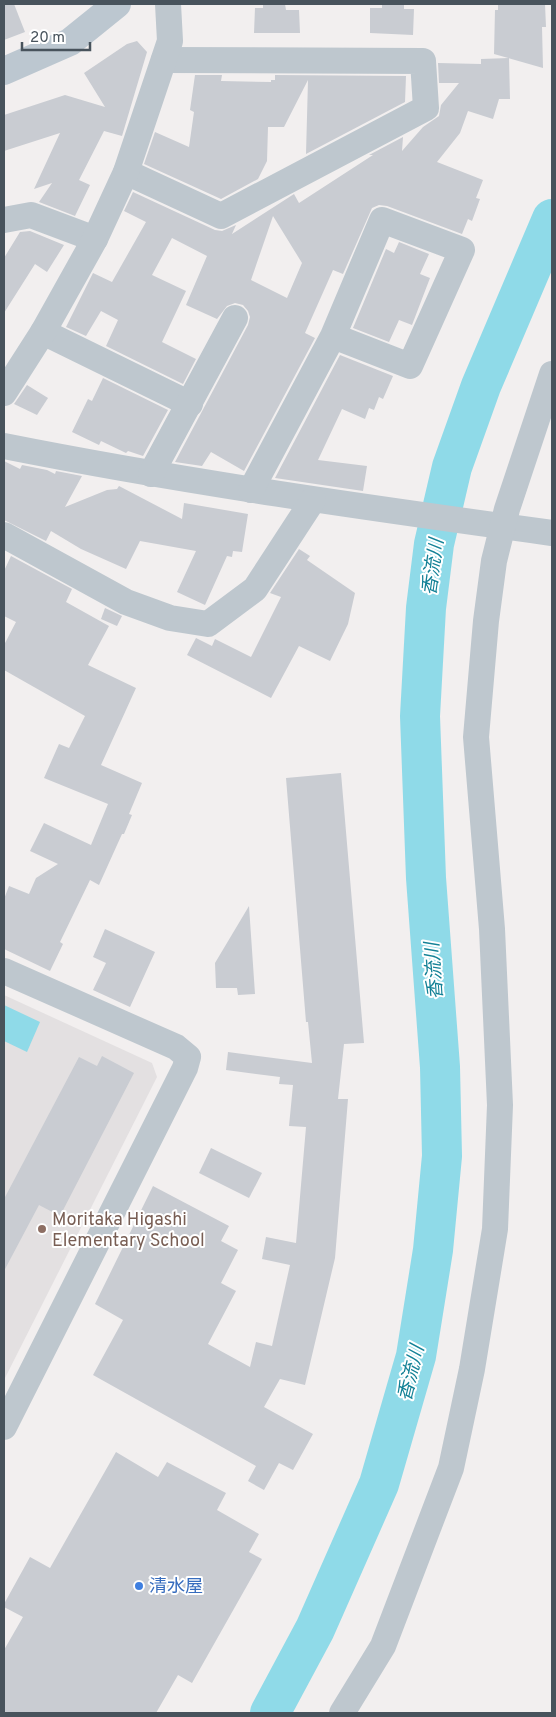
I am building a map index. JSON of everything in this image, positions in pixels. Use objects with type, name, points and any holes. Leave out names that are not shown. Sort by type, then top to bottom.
[{"type":"main road","points":[[4,71],[70,42],[117,4]]},
{"type":"street","points":[[4,393],[43,332],[95,239],[126,172],[170,41],[168,4]]},
{"type":"street","points":[[126,172],[222,216],[426,108],[423,62],[164,60]]},
{"type":"street","points":[[4,220],[31,216],[95,239]]},
{"type":"street","points":[[251,490],[333,336],[382,220],[462,250],[410,366],[333,336]]},
{"type":"street","points":[[151,474],[236,318]]},
{"type":"street","points":[[43,332],[190,404]]},
{"type":"street","points":[[342,1713],[384,1646],[450,1468],[472,1369],[495,1229],[500,1105],[492,928],[476,737],[486,622],[499,526],[552,374]]},
{"type":"street","points":[[4,446],[151,474],[313,500],[552,533]]},
{"type":"street","points":[[4,535],[126,602],[170,618],[208,624],[255,589],[313,500]]},
{"type":"street","points":[[4,971],[176,1047],[188,1057],[185,1068],[4,1427]]},
{"type":"shaded area","name":"Moritaka Higashi Elementary School","points":[[4,995],[152,1063],[157,1077],[4,1380]]},
{"type":"water","points":[[4,1005],[40,1022],[27,1052],[4,1041]]},
{"type":"building","points":[[4,4],[14,4],[25,32],[4,40]]},
{"type":"building","points":[[263,4],[285,4],[286,10],[299,10],[300,33],[254,33],[255,8],[263,8]]},
{"type":"building","points":[[382,4],[404,4],[404,9],[414,9],[413,35],[370,33],[370,8],[382,8]]},
{"type":"building","points":[[498,4],[545,4],[546,27],[542,27],[543,68],[494,54],[495,10],[498,10]]},
{"type":"building","points":[[137,41],[147,52],[122,136],[104,131],[79,180],[90,185],[75,216],[39,202],[52,183],[34,189],[60,133],[4,151],[4,115],[65,95],[105,107],[84,73],[127,44]]},
{"type":"building","points":[[509,58],[510,99],[499,99],[493,119],[468,111],[460,133],[437,162],[483,180],[476,198],[480,199],[472,221],[468,219],[462,234],[387,206],[379,205],[372,208],[343,274],[333,270],[305,333],[315,338],[244,471],[211,452],[202,466],[175,462],[248,325],[250,317],[243,305],[235,303],[227,306],[217,319],[186,305],[207,256],[172,238],[152,275],[186,291],[162,342],[196,359],[183,384],[106,346],[118,320],[101,311],[86,336],[66,327],[93,273],[112,282],[146,222],[124,211],[133,192],[215,230],[222,231],[236,225],[232,234],[294,194],[299,203],[373,155],[369,155],[403,137],[402,151],[423,127],[439,116],[441,105],[459,83],[439,83],[438,63],[481,64],[481,59]],"holes":[[[273,216],[302,263],[287,298],[251,280]]]},
{"type":"building","points":[[195,75],[222,75],[221,81],[271,82],[271,80],[275,80],[275,75],[406,76],[405,102],[306,154],[308,80],[284,127],[268,127],[267,161],[258,179],[221,199],[144,164],[155,132],[189,147],[194,112],[190,110]]},
{"type":"building","points":[[30,231],[64,245],[47,272],[35,264],[4,313],[4,258],[20,232]]},
{"type":"building","points":[[399,242],[429,254],[420,274],[430,278],[412,325],[399,320],[389,342],[353,328],[386,249],[394,253]]},
{"type":"building","points":[[340,355],[393,376],[383,399],[379,397],[374,410],[369,408],[365,419],[342,409],[318,460],[367,466],[363,491],[275,478]]},
{"type":"building","points":[[103,378],[168,410],[143,456],[128,451],[126,453],[101,441],[99,445],[72,432],[88,399],[92,401]]},
{"type":"building","points":[[27,385],[48,398],[37,415],[14,404]]},
{"type":"building","points":[[4,461],[20,469],[22,465],[47,470],[55,474],[56,471],[82,476],[65,507],[107,490],[117,489],[119,486],[182,519],[184,503],[248,514],[242,552],[233,551],[232,557],[227,556],[205,605],[177,592],[196,551],[140,541],[126,569],[81,549],[51,531],[46,541],[4,520]]},
{"type":"building","points":[[299,549],[310,556],[307,560],[355,593],[348,624],[330,661],[299,646],[271,698],[187,655],[196,638],[212,646],[215,639],[251,657],[281,597],[270,593]]},
{"type":"building","points":[[11,556],[72,589],[66,602],[109,626],[88,665],[136,688],[101,765],[142,783],[129,814],[132,815],[124,834],[122,834],[99,885],[90,880],[60,942],[63,944],[50,971],[4,949],[4,899],[9,886],[29,894],[36,878],[58,864],[30,851],[44,823],[91,845],[108,804],[44,778],[59,744],[69,748],[85,716],[4,670],[4,645],[16,622],[4,616],[4,571]]},
{"type":"building","points":[[105,608],[122,616],[117,626],[101,619]]},
{"type":"building","points":[[341,773],[364,1043],[344,1044],[338,1099],[348,1099],[335,1258],[305,1385],[280,1379],[264,1407],[313,1434],[293,1470],[279,1463],[264,1490],[248,1481],[256,1466],[93,1375],[123,1320],[95,1304],[153,1186],[229,1226],[221,1241],[238,1250],[221,1283],[236,1291],[208,1344],[250,1367],[256,1342],[272,1346],[290,1265],[262,1259],[266,1237],[296,1243],[306,1127],[289,1126],[293,1085],[279,1084],[280,1077],[226,1070],[228,1052],[312,1063],[308,1022],[306,1022],[286,778]]},
{"type":"building","points":[[249,906],[255,994],[238,995],[237,988],[216,988],[215,963]]},
{"type":"building","points":[[105,929],[155,952],[130,1007],[93,990],[106,963],[93,957]]},
{"type":"building","points":[[102,1056],[134,1073],[60,1216],[39,1205],[4,1271],[4,1199],[79,1057],[97,1066]]},
{"type":"building","points":[[211,1148],[262,1173],[249,1198],[199,1173]]},
{"type":"building","name":"清水屋","points":[[116,1452],[158,1477],[167,1462],[226,1493],[217,1510],[259,1534],[249,1552],[262,1559],[192,1683],[178,1675],[156,1713],[4,1713],[4,1650],[23,1617],[4,1607],[4,1604],[30,1557],[50,1568]]},
{"type":"waterway","name":"香流川","points":[[270,1713],[315,1629],[379,1484],[416,1356],[433,1250],[442,1156],[440,1067],[426,878],[420,716],[426,608],[434,544],[452,467],[481,386],[552,219]]},
{"type":"place","name":"Moritaka Higashi Elementary School","points":[[42,1229]]},
{"type":"place","name":"清水屋","points":[[139,1586]]}]
